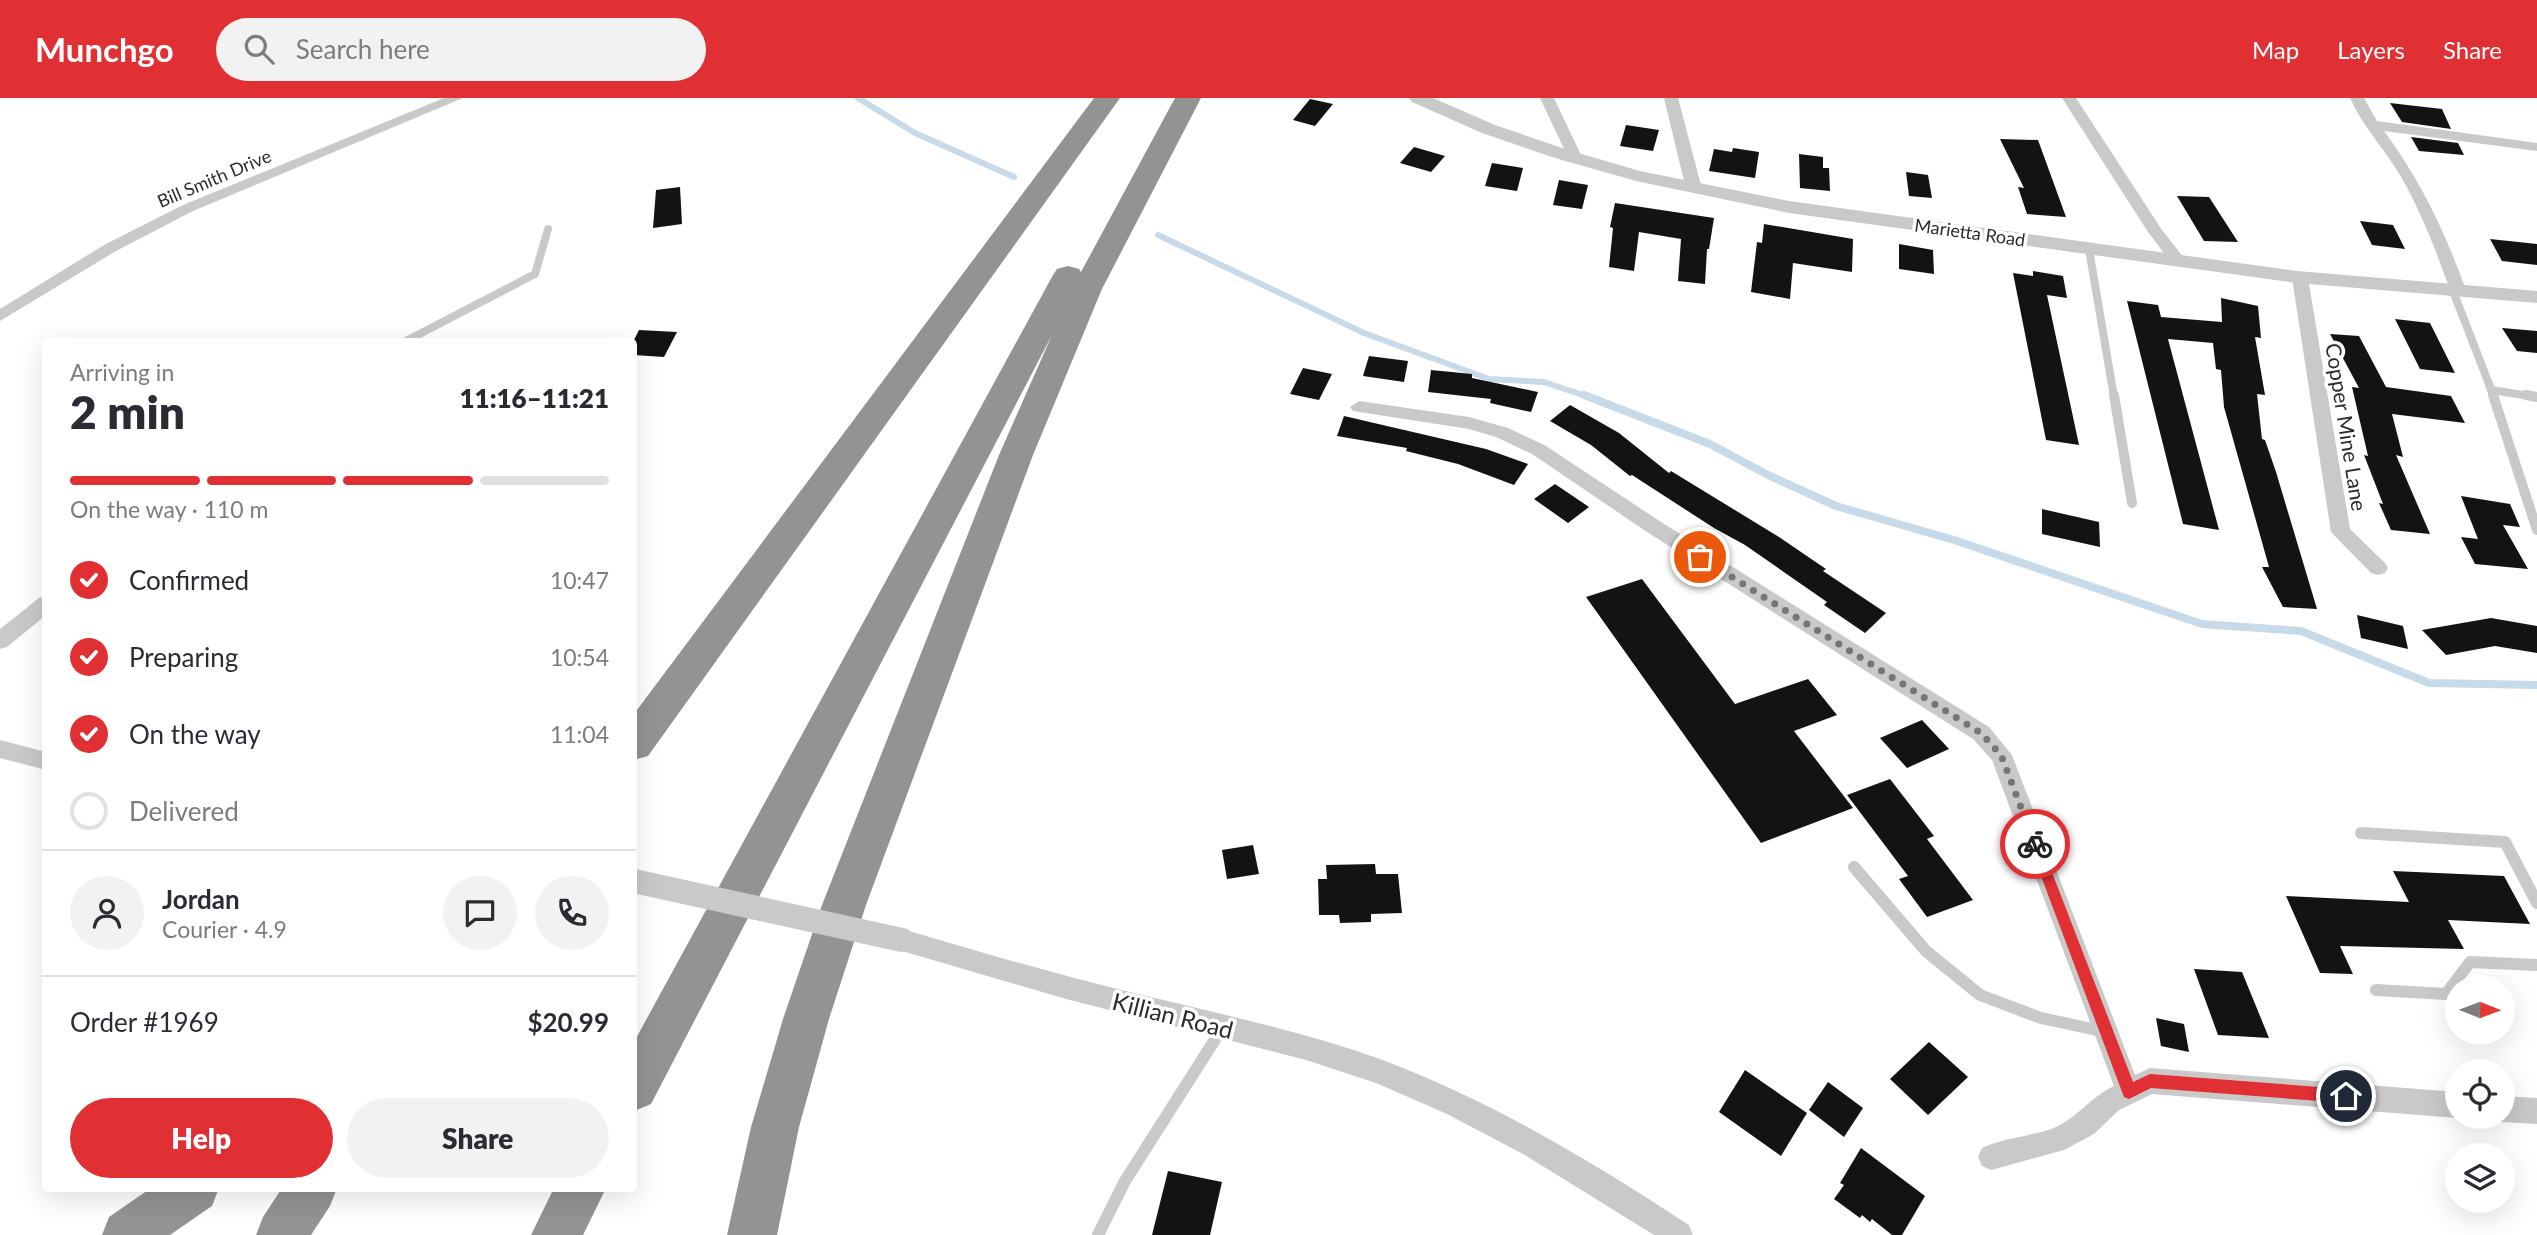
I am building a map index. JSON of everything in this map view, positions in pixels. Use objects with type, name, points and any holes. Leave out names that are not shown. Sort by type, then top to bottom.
[{"type":"highway","points":[[637,740],[1107,98]]},
{"type":"highway","points":[[637,1082],[1093,229],[1123,178],[1178,98]]},
{"type":"highway","points":[[752,1235],[775,1128],[806,1019],[844,905],[1012,468],[1087,289],[1188,98]]},
{"type":"highway","points":[[127,1235],[188,1192]]},
{"type":"highway","points":[[281,1235],[309,1192]]},
{"type":"highway","points":[[556,1235],[579,1192]]},
{"type":"street","name":"Bill Smith Drive","points":[[0,316],[110,248],[188,208],[456,98]]},
{"type":"street","name":"Marietta Road","points":[[1418,98],[1480,126],[1575,157],[1694,189],[1930,228],[2300,278],[2537,297]]},
{"type":"street","points":[[1547,98],[1575,157]]},
{"type":"street","points":[[1671,98],[1694,189]]},
{"type":"street","points":[[2069,98],[2179,262]]},
{"type":"street","points":[[2357,98],[2371,125],[2404,170],[2433,221],[2456,290]]},
{"type":"street","points":[[2371,125],[2537,147]]},
{"type":"street","name":"Copper Mine Lane","points":[[2300,278],[2341,532],[2378,568]]},
{"type":"street","points":[[1359,407],[1469,423],[1502,432],[1539,450],[1654,527],[1981,733],[2001,755],[2129,1092]]},
{"type":"street","points":[[0,641],[42,606]]},
{"type":"street","points":[[0,749],[42,760]]},
{"type":"street","name":"Killian Road","points":[[637,882],[902,940],[1087,994],[1286,1042],[1376,1071],[1457,1105],[1577,1168],[1679,1235]]},
{"type":"street","points":[[1991,1157],[2054,1141],[2085,1125],[2110,1101],[2150,1081],[2445,1104]]},
{"type":"street","points":[[2515,1110],[2537,1111]]},
{"type":"lane","points":[[412,338],[535,274],[548,229]]},
{"type":"lane","points":[[2089,248],[2132,503]]},
{"type":"lane","points":[[2456,290],[2537,530]]},
{"type":"lane","points":[[2491,390],[2537,397]]},
{"type":"lane","points":[[2361,832],[2505,842],[2537,903]]},
{"type":"lane","points":[[1854,867],[1926,951],[1980,995],[2041,1018],[2107,1032]]},
{"type":"lane","points":[[2376,990],[2446,994],[2470,962],[2537,965]]},
{"type":"lane","points":[[1098,1235],[1125,1181],[1223,1027]]},
{"type":"building","points":[[1310,99],[1333,104],[1315,126],[1293,120]]},
{"type":"building","points":[[2390,103],[2442,109],[2451,129],[2402,122]]},
{"type":"building","points":[[1626,125],[1659,130],[1653,151],[1620,146]]},
{"type":"building","points":[[2411,137],[2458,143],[2464,155],[2419,151]]},
{"type":"building","points":[[2000,139],[2038,140],[2066,217],[2027,214],[2018,187],[2024,188]]},
{"type":"building","points":[[1414,147],[1445,156],[1431,172],[1400,163]]},
{"type":"building","points":[[1733,148],[1759,152],[1755,178],[1709,171],[1714,149],[1732,152]]},
{"type":"building","points":[[1799,154],[1823,157],[1823,168],[1829,168],[1830,191],[1800,188]]},
{"type":"building","points":[[1492,163],[1523,168],[1517,191],[1485,186]]},
{"type":"building","points":[[1906,172],[1928,175],[1932,198],[1909,196]]},
{"type":"building","points":[[1559,180],[1588,185],[1582,209],[1553,205]]},
{"type":"building","points":[[680,187],[682,224],[653,228],[656,190]]},
{"type":"building","points":[[2177,196],[2209,197],[2238,242],[2204,241]]},
{"type":"building","points":[[1615,203],[1714,218],[1707,249],[1705,284],[1678,281],[1681,239],[1639,232],[1634,271],[1609,267],[1613,228],[1610,227]]},
{"type":"building","points":[[2360,221],[2393,225],[2405,249],[2372,245]]},
{"type":"building","points":[[1764,224],[1853,239],[1852,272],[1793,263],[1790,299],[1751,292],[1757,242],[1762,243]]},
{"type":"building","points":[[2490,239],[2537,244],[2537,265],[2502,261]]},
{"type":"building","points":[[1899,244],[1933,250],[1934,274],[1899,269]]},
{"type":"building","points":[[2033,271],[2063,276],[2067,298],[2047,295],[2079,445],[2046,440],[2013,273],[2033,276]]},
{"type":"building","points":[[2221,298],[2258,306],[2261,338],[2255,337],[2265,395],[2257,394],[2262,439],[2265,440],[2276,472],[2317,609],[2283,607],[2262,567],[2269,567],[2224,407],[2221,370],[2216,369],[2213,343],[2168,339],[2219,530],[2183,524],[2127,301],[2158,305],[2161,317],[2222,322]]},
{"type":"building","points":[[2395,319],[2430,323],[2455,373],[2420,369]]},
{"type":"building","points":[[2502,328],[2537,331],[2537,353],[2517,351]]},
{"type":"building","points":[[639,330],[677,332],[664,357],[637,355],[635,338]]},
{"type":"building","points":[[2330,334],[2359,336],[2386,387],[2451,396],[2465,423],[2392,414],[2403,457],[2396,455],[2430,534],[2391,530],[2379,503],[2383,504],[2364,455],[2368,456],[2352,387],[2359,388]]},
{"type":"building","points":[[1369,356],[1408,361],[1404,382],[1363,376]]},
{"type":"building","points":[[1303,368],[1332,374],[1319,400],[1290,394]]},
{"type":"building","points":[[1431,370],[1472,374],[1472,378],[1538,392],[1531,412],[1490,403],[1491,399],[1428,392]]},
{"type":"building","points":[[1570,405],[1619,433],[1669,473],[1671,471],[1779,537],[1826,569],[1823,571],[1886,613],[1865,633],[1824,605],[1827,602],[1745,545],[1630,476],[1591,445],[1550,421]]},
{"type":"building","points":[[1344,416],[1486,449],[1528,464],[1514,485],[1458,464],[1406,451],[1407,448],[1337,436]]},
{"type":"building","points":[[1555,484],[1589,507],[1568,523],[1534,499]]},
{"type":"building","points":[[2461,496],[2510,504],[2520,527],[2503,525],[2528,569],[2475,564],[2461,537],[2478,539]]},
{"type":"building","points":[[2042,509],[2099,522],[2100,547],[2042,534]]},
{"type":"building","points":[[1642,579],[1735,704],[1808,679],[1837,715],[1794,731],[1853,808],[1761,843],[1586,597]]},
{"type":"building","points":[[2357,615],[2403,626],[2408,649],[2361,638]]},
{"type":"building","points":[[2491,618],[2537,626],[2537,653],[2495,646],[2446,655],[2422,630]]},
{"type":"building","points":[[1922,720],[1949,749],[1907,768],[1880,738]]},
{"type":"building","points":[[1890,779],[1934,836],[1927,839],[1973,900],[1927,917],[1899,879],[1908,876],[1847,795]]},
{"type":"building","points":[[1253,845],[1259,874],[1227,879],[1222,850]]},
{"type":"building","points":[[1375,864],[1376,874],[1398,874],[1402,913],[1371,914],[1371,922],[1340,923],[1339,915],[1319,915],[1318,879],[1327,879],[1326,865]]},
{"type":"building","points":[[2393,871],[2504,876],[2530,924],[2448,920],[2464,949],[2340,946],[2353,974],[2320,973],[2286,896],[2409,902]]},
{"type":"building","points":[[2194,969],[2242,972],[2269,1038],[2218,1035]]},
{"type":"building","points":[[2156,1018],[2184,1024],[2189,1052],[2161,1046]]},
{"type":"building","points":[[1929,1042],[1968,1077],[1928,1115],[1890,1079]]},
{"type":"building","points":[[1745,1070],[1807,1113],[1781,1156],[1719,1112]]},
{"type":"building","points":[[1828,1082],[1863,1108],[1844,1137],[1809,1110]]},
{"type":"building","points":[[1861,1148],[1925,1196],[1902,1235],[1892,1235],[1872,1219],[1870,1222],[1862,1215],[1860,1218],[1834,1199],[1844,1185],[1840,1183]]},
{"type":"building","points":[[1168,1171],[1222,1182],[1210,1235],[1152,1235]]},
{"type":"waterway","points":[[858,98],[915,133],[1014,177]]},
{"type":"waterway","points":[[1158,235],[1364,333],[1489,379],[1544,382],[1589,397]]},
{"type":"waterway","points":[[1584,395],[1710,444],[1768,475],[1836,506],[1954,540],[2202,624],[2301,631],[2429,683],[2537,685]]},
{"type":"way so far","points":[[1700,557],[1981,733],[2001,755],[2035,844]]},
{"type":"route","points":[[2035,844],[2129,1092],[2150,1081],[2346,1096]]}]
